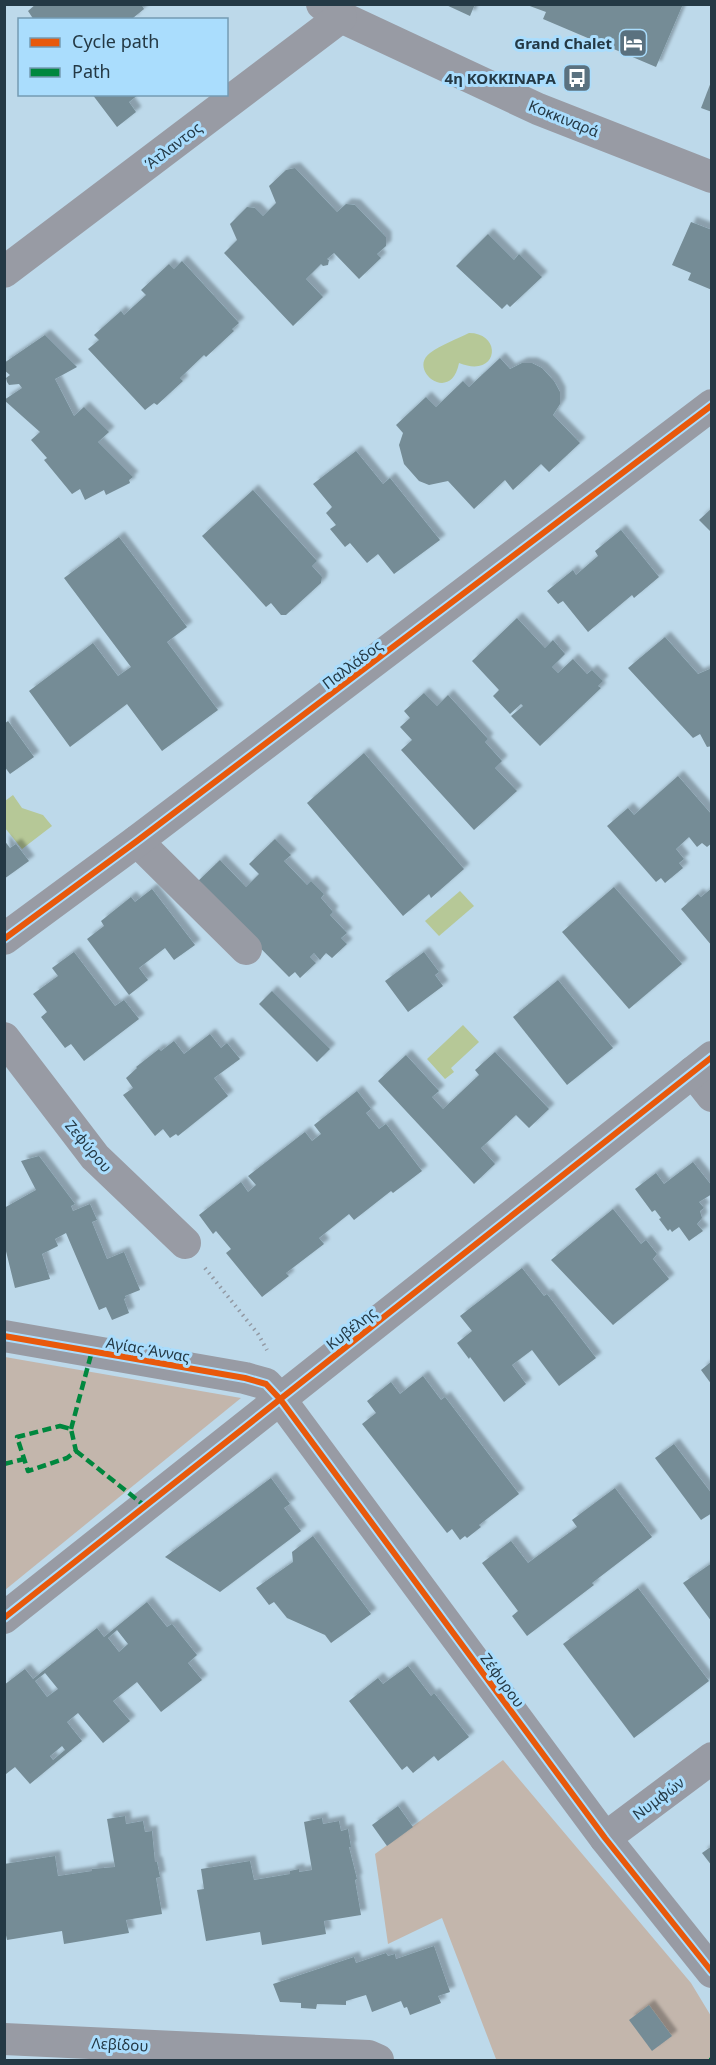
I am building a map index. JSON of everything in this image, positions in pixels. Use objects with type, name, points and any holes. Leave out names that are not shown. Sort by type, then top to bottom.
[{"type":"street","name":"Κοκκιναρά","points":[[332,11],[538,109],[711,177]]},
{"type":"street","name":"Άτλαντος","points":[[228,94],[332,11]]},
{"type":"street","name":"Άτλαντος","points":[[4,272],[225,96]]},
{"type":"street","name":"Παλλάδος","points":[[4,939],[137,842],[711,405]]},
{"type":"street","points":[[137,842],[246,949]]},
{"type":"street","name":"Ζεφύρου","points":[[4,1038],[95,1157],[185,1243]]},
{"type":"street","name":"Κυβέλης","points":[[4,1618],[273,1392],[705,1075]]},
{"type":"street","name":"Αγίας Άννας","points":[[4,1336],[245,1378],[273,1392]]},
{"type":"street","name":"Ζέφυρου","points":[[273,1392],[604,1838],[711,1972]]},
{"type":"street","name":"Νυμφών","points":[[604,1838],[711,1758]]},
{"type":"street","name":"Λεβίδου","points":[[4,2039],[369,2056],[378,2061]]},
{"type":"path","points":[[185,1243],[258,1334],[267,1349],[273,1392]]},
{"type":"shaded area","points":[[469,333],[480,335],[487,340],[492,354],[489,361],[482,365],[472,366],[459,363],[455,375],[448,382],[440,383],[427,375],[424,360],[430,353]]},
{"type":"shaded area","points":[[13,795],[22,808],[43,815],[52,826],[22,849],[5,828],[5,801]]},
{"type":"shaded area","points":[[460,891],[474,906],[439,936],[425,921]]},
{"type":"shaded area","points":[[463,1025],[479,1042],[451,1068],[454,1072],[445,1079],[427,1059]]},
{"type":"shaded area","points":[[5,1357],[241,1398],[5,1590]]},
{"type":"shaded area","points":[[503,1760],[691,1983],[711,2016],[711,2060],[496,2059],[442,1918],[388,1944],[375,1854]]},
{"type":"building","points":[[36,4],[53,4],[54,6],[56,4],[141,4],[144,9],[133,18],[33,18],[28,11]]},
{"type":"building","points":[[444,4],[475,4],[470,16]]},
{"type":"building","name":"Grand Chalet","points":[[683,4],[656,67],[543,19],[546,12],[527,5]]},
{"type":"building","points":[[712,82],[712,112],[701,108]]},
{"type":"building","points":[[94,96],[136,96],[129,102],[136,112],[117,127]]},
{"type":"building","points":[[295,168],[337,212],[346,204],[355,205],[386,237],[386,246],[377,254],[381,258],[359,279],[334,253],[327,259],[329,260],[328,265],[321,264],[306,279],[323,297],[293,326],[224,253],[237,240],[230,224],[247,207],[255,208],[263,216],[276,203],[269,186],[286,170]]},
{"type":"building","points":[[691,222],[712,230],[712,290],[688,280],[691,273],[672,265]]},
{"type":"building","points":[[488,234],[514,260],[519,254],[542,277],[510,307],[507,304],[502,309],[456,266]]},
{"type":"building","points":[[182,261],[239,323],[232,329],[234,331],[180,378],[183,381],[157,405],[154,403],[145,410],[88,349],[99,340],[94,335],[121,311],[124,315],[146,295],[141,290],[169,264],[174,269]]},
{"type":"building","points":[[45,335],[77,367],[55,379],[74,416],[84,407],[109,432],[98,442],[133,477],[129,480],[130,483],[106,495],[104,490],[85,500],[80,489],[72,494],[44,460],[47,458],[31,440],[40,432],[4,400],[22,388],[19,384],[9,385],[6,378],[10,375],[4,370],[4,363]]},
{"type":"building","points":[[500,358],[510,369],[522,363],[532,363],[542,368],[560,392],[560,404],[553,415],[580,443],[549,472],[541,464],[513,490],[505,480],[474,509],[448,481],[429,485],[419,481],[404,464],[399,445],[403,433],[396,425],[426,397],[436,407],[463,381],[469,387]]},
{"type":"building","points":[[356,451],[383,484],[390,478],[440,540],[394,574],[378,554],[367,563],[350,543],[345,547],[330,529],[336,525],[326,513],[332,507],[313,484]]},
{"type":"building","points":[[253,490],[317,561],[312,566],[322,577],[321,583],[286,615],[281,615],[271,603],[266,607],[202,536]]},
{"type":"building","points":[[712,508],[712,533],[699,520]]},
{"type":"building","points":[[621,530],[659,577],[634,598],[632,595],[588,632],[563,601],[558,604],[547,591],[573,570],[576,575],[598,556],[595,551]]},
{"type":"building","points":[[119,537],[187,627],[167,642],[218,710],[162,751],[127,704],[70,747],[29,691],[93,643],[118,676],[131,667],[64,578]]},
{"type":"building","points":[[517,618],[545,648],[553,640],[565,654],[552,667],[558,673],[573,659],[587,674],[592,670],[603,681],[598,686],[601,688],[540,746],[511,716],[523,706],[521,704],[510,714],[493,696],[499,690],[472,661]]},
{"type":"building","points":[[665,637],[698,674],[712,668],[712,746],[707,747],[700,734],[693,738],[628,668]]},
{"type":"building","points":[[424,693],[437,706],[448,695],[488,739],[485,742],[502,761],[495,768],[517,791],[474,830],[401,750],[412,740],[400,727],[410,718],[404,711]]},
{"type":"building","points":[[8,721],[34,757],[10,774],[4,766],[4,724]]},
{"type":"building","points":[[364,753],[464,869],[431,898],[429,894],[403,916],[307,803]]},
{"type":"building","points":[[678,776],[712,815],[712,843],[707,847],[702,843],[697,847],[689,837],[676,849],[684,859],[679,863],[683,868],[665,883],[661,878],[656,882],[607,826],[628,808],[634,815]]},
{"type":"building","points":[[275,839],[291,855],[284,861],[307,885],[311,881],[324,894],[321,898],[333,912],[330,915],[347,933],[341,938],[347,944],[332,958],[326,953],[320,960],[314,953],[310,957],[316,963],[300,978],[295,972],[289,977],[196,883],[220,860],[246,887],[259,874],[249,864]]},
{"type":"building","points":[[4,840],[10,848],[16,844],[29,861],[4,879]]},
{"type":"building","points":[[614,887],[682,964],[629,1009],[562,932]]},
{"type":"building","points":[[712,888],[712,946],[681,909],[698,894],[701,897]]},
{"type":"building","points":[[152,889],[195,945],[174,960],[165,948],[139,968],[148,980],[129,995],[87,939],[104,926],[101,921],[131,897],[135,902]]},
{"type":"building","points":[[74,952],[115,1006],[124,1000],[139,1019],[84,1061],[71,1044],[65,1048],[41,1017],[47,1012],[33,994],[58,976],[52,968]]},
{"type":"building","points":[[424,952],[439,972],[435,975],[443,986],[408,1012],[385,981]]},
{"type":"building","points":[[558,980],[613,1048],[567,1085],[513,1017]]},
{"type":"building","points":[[272,991],[330,1049],[317,1062],[259,1004]]},
{"type":"building","points":[[210,1034],[221,1048],[227,1043],[240,1059],[214,1078],[228,1096],[178,1136],[176,1134],[170,1138],[163,1129],[155,1136],[123,1095],[133,1088],[126,1078],[159,1049],[161,1051],[174,1041],[184,1054]]},
{"type":"building","points":[[495,1052],[549,1109],[529,1128],[516,1115],[481,1148],[495,1164],[474,1184],[378,1081],[406,1055],[439,1091],[432,1097],[443,1109],[479,1075],[475,1070]]},
{"type":"building","points":[[357,1091],[371,1109],[366,1113],[379,1129],[386,1124],[422,1171],[393,1193],[391,1191],[354,1220],[349,1214],[319,1238],[324,1244],[286,1273],[289,1276],[262,1297],[226,1253],[231,1249],[216,1231],[213,1234],[199,1215],[241,1182],[248,1192],[256,1185],[248,1176],[305,1132],[312,1141],[321,1134],[314,1125]]},
{"type":"building","points":[[39,1156],[75,1204],[71,1206],[73,1211],[90,1204],[97,1220],[92,1222],[107,1259],[124,1252],[140,1290],[125,1296],[129,1313],[112,1320],[106,1307],[99,1310],[66,1233],[55,1239],[58,1246],[42,1254],[50,1279],[15,1288],[4,1243],[4,1208],[36,1190],[21,1161]]},
{"type":"building","points":[[693,1162],[712,1186],[712,1194],[699,1202],[704,1208],[700,1211],[702,1218],[697,1224],[703,1231],[689,1241],[679,1227],[672,1232],[670,1229],[668,1231],[655,1210],[652,1212],[635,1189],[656,1173],[664,1184]]},
{"type":"building","points":[[613,1209],[641,1244],[646,1240],[657,1254],[653,1259],[669,1279],[613,1325],[551,1260]]},
{"type":"building","points":[[522,1268],[544,1296],[547,1294],[596,1358],[559,1386],[532,1350],[512,1365],[526,1384],[504,1402],[457,1343],[472,1331],[460,1316]]},
{"type":"building","points":[[712,1361],[712,1385],[701,1370]]},
{"type":"building","points":[[423,1376],[441,1400],[445,1397],[519,1494],[479,1525],[481,1527],[467,1538],[465,1536],[460,1540],[452,1529],[447,1533],[362,1424],[376,1413],[367,1401],[391,1382],[400,1394]]},
{"type":"building","points":[[674,1444],[712,1494],[712,1513],[701,1520],[655,1458]]},
{"type":"building","points":[[271,1478],[290,1504],[284,1508],[301,1531],[220,1592],[165,1557]]},
{"type":"building","points":[[615,1488],[652,1537],[527,1636],[512,1616],[518,1611],[482,1563],[511,1541],[528,1563],[577,1527],[572,1520]]},
{"type":"building","points":[[313,1536],[371,1614],[331,1643],[325,1635],[287,1618],[274,1602],[269,1605],[256,1588],[293,1562],[292,1552]]},
{"type":"building","points":[[712,1563],[712,1622],[683,1583]]},
{"type":"building","points":[[638,1588],[709,1681],[634,1738],[563,1644]]},
{"type":"building","points":[[147,1602],[167,1627],[172,1624],[197,1655],[188,1663],[202,1680],[161,1712],[137,1682],[113,1701],[130,1721],[103,1743],[78,1713],[67,1722],[82,1741],[30,1784],[15,1767],[6,1774],[4,1685],[25,1669],[33,1679],[97,1628],[104,1637]],"holes":[[[117,1630],[128,1644],[119,1652],[108,1638]],[[45,1673],[58,1689],[47,1697],[35,1681]],[[62,1746],[65,1750],[53,1760],[50,1756]]]},
{"type":"building","points":[[408,1666],[431,1696],[434,1693],[469,1737],[438,1761],[434,1756],[413,1773],[407,1766],[402,1770],[349,1701],[378,1678],[383,1684]]},
{"type":"building","points":[[398,1806],[413,1827],[387,1846],[372,1825]]},
{"type":"building","points":[[125,1816],[126,1824],[143,1821],[145,1832],[152,1831],[155,1862],[157,1862],[160,1877],[156,1878],[162,1914],[126,1920],[129,1933],[64,1944],[62,1931],[7,1940],[4,1926],[4,1864],[55,1856],[58,1876],[115,1867],[107,1819]]},
{"type":"building","points":[[322,1818],[323,1824],[339,1821],[341,1831],[348,1829],[361,1915],[324,1921],[326,1934],[262,1945],[260,1932],[206,1941],[197,1890],[204,1889],[201,1869],[250,1861],[254,1880],[290,1874],[290,1871],[299,1869],[299,1872],[312,1870],[304,1822]]},
{"type":"building","points":[[712,1846],[712,1866],[702,1853]]},
{"type":"building","points":[[434,1946],[450,1992],[438,1996],[441,2003],[410,2015],[407,2007],[404,2008],[401,2001],[372,2012],[366,1995],[346,2001],[346,2005],[317,2004],[316,2009],[301,2008],[301,2003],[280,2002],[273,1984],[354,1957],[356,1963],[386,1953],[388,1956],[395,1954],[396,1959]]},
{"type":"building","points":[[649,2005],[672,2036],[652,2051],[629,2020]]},
{"type":"marked path","points":[[71,1429],[92,1351]]},
{"type":"marked path","points":[[60,1426],[71,1429],[76,1451],[67,1458],[28,1471],[17,1437],[60,1426]]},
{"type":"marked path","points":[[76,1451],[145,1506]]},
{"type":"marked path","points":[[4,1464],[24,1459]]},
{"type":"cycle path","points":[[4,939],[137,841],[712,405]]},
{"type":"cycle path","points":[[4,1618],[712,1057]]},
{"type":"cycle path","points":[[4,1336],[245,1378],[266,1384],[280,1399],[605,1838],[712,1972]]},
{"type":"place","name":"Grand Chalet","points":[[633,43]]},
{"type":"place","name":"4η ΚΟΚΚΙΝΑΡΑ","points":[[577,78]]}]
